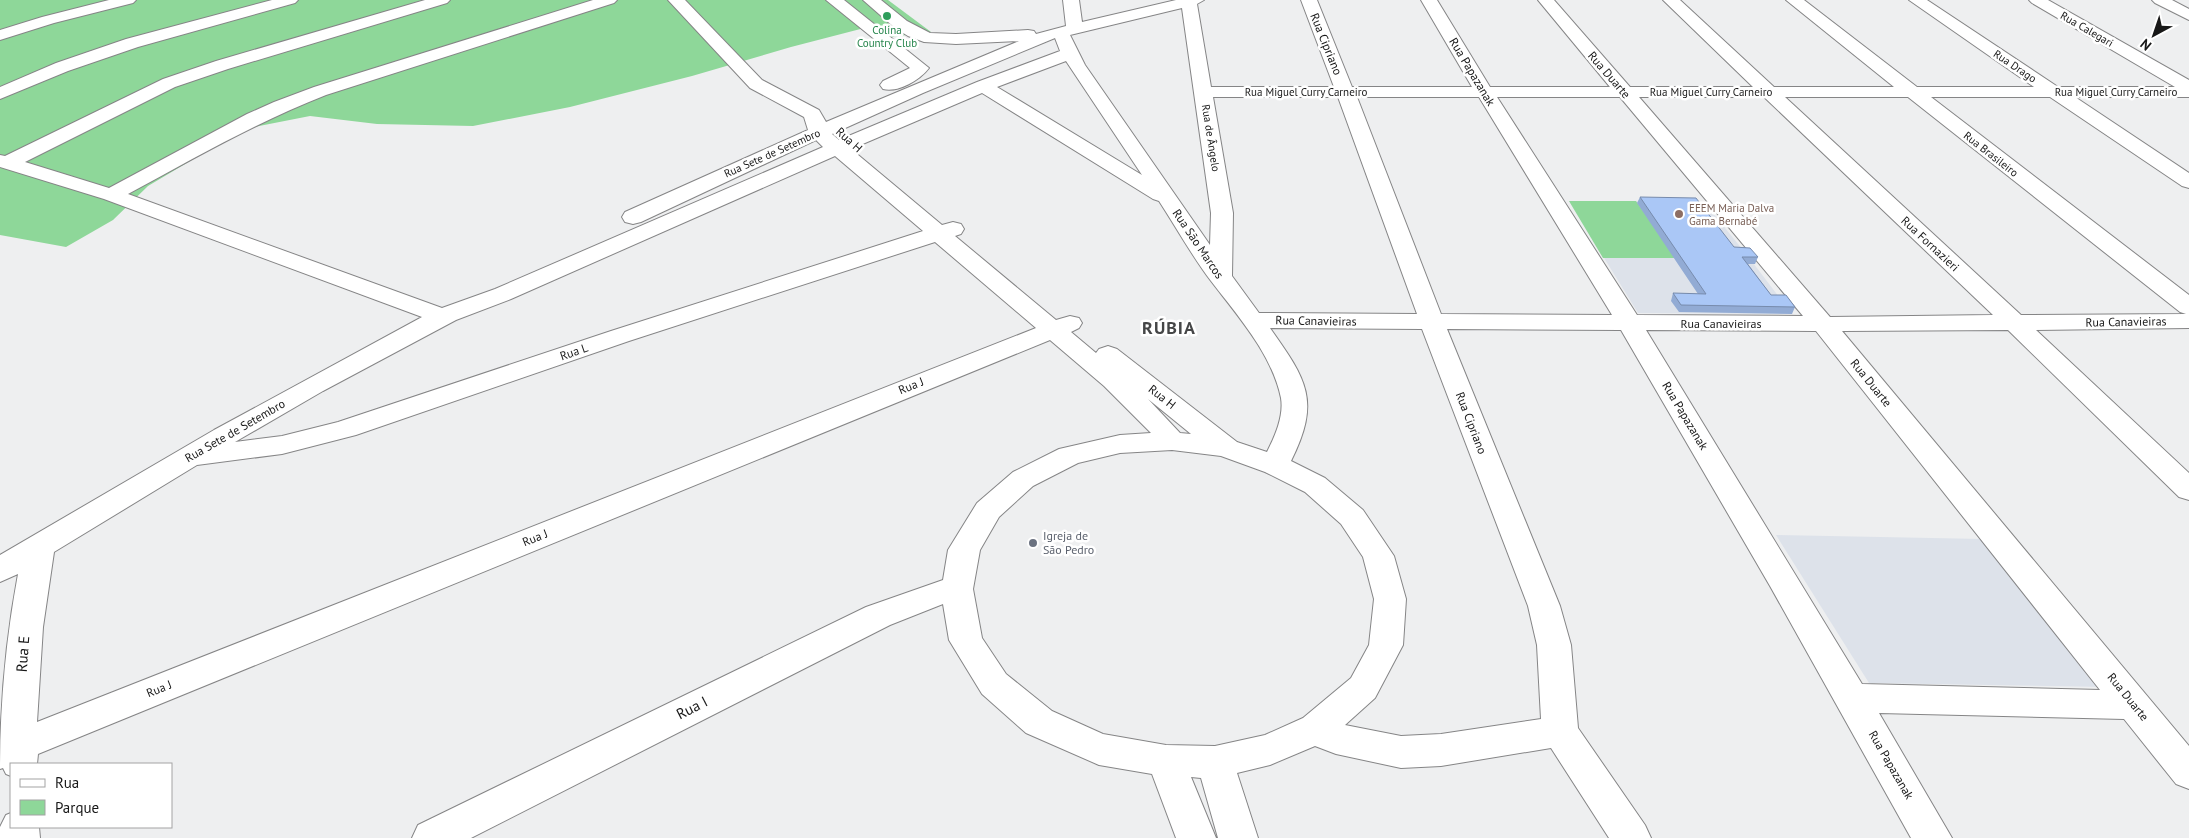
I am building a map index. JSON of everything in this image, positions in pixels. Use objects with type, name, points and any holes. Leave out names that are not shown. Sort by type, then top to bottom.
[{"type":"street","points":[[0,35],[48,20],[128,0]]},
{"type":"street","points":[[0,94],[62,67],[132,43],[290,0]]},
{"type":"street","points":[[4,162],[169,83],[222,65],[442,0]]},
{"type":"street","points":[[111,195],[281,106],[330,88],[609,0]]},
{"type":"street","name":"Rua H","points":[[676,0],[756,84],[822,120],[844,146],[875,165],[945,232],[1061,326],[1229,449]]},
{"type":"street","points":[[834,0],[920,68],[913,75],[849,100]]},
{"type":"street","points":[[856,0],[901,39],[960,68],[971,60],[986,43]]},
{"type":"street","points":[[871,0],[923,37],[986,43],[1012,49]]},
{"type":"street","name":"Rua São Marcos","points":[[1071,0],[1064,32],[1065,45],[1069,54],[1128,137],[1220,277],[1253,320],[1274,352],[1294,398],[1294,419],[1275,466]]},
{"type":"street","name":"Rua Sete de Setembro","points":[[476,301],[493,288],[587,238],[822,120],[1012,49],[1064,32],[1192,0]]},
{"type":"street","name":"Rua de Ângelo","points":[[1192,0],[1203,92],[1222,213],[1220,277]]},
{"type":"street","name":"Rua Cipriano","points":[[1309,0],[1432,322],[1544,606],[1554,646],[1560,731],[1631,838]]},
{"type":"street","name":"Rua Papazanak","points":[[1429,0],[1484,93],[1630,324],[1853,698],[1932,838]]},
{"type":"street","name":"Rua Duarte","points":[[1546,0],[1824,324],[2189,773]]},
{"type":"street","name":"Rua Fornazieri","points":[[1671,0],[2015,323],[2189,490]]},
{"type":"street","name":"Rua Brasileiro","points":[[1794,0],[2189,307]]},
{"type":"street","name":"Rua Drago","points":[[1917,0],[2189,182]]},
{"type":"street","name":"Rua Calegari","points":[[2037,0],[2189,87]]},
{"type":"street","points":[[2160,0],[2189,14]]},
{"type":"street","points":[[918,46],[944,50],[1064,32]]},
{"type":"street","name":"Rua Sete de Setembro","points":[[0,570],[306,390],[476,301],[512,290],[983,86],[1069,54]]},
{"type":"street","points":[[983,86],[1167,199]]},
{"type":"street","name":"Rua Miguel Curry Carneiro","points":[[1203,92],[2189,92]]},
{"type":"street","points":[[4,162],[111,195],[444,317]]},
{"type":"street","name":"Rua L","points":[[190,457],[282,444],[346,429],[620,336],[945,232]]},
{"type":"street","name":"Rua Canavieiras","points":[[1253,320],[1630,324],[2189,321]]},
{"type":"street","name":"Rua H","points":[[1061,326],[1172,441]]},
{"type":"street","name":"Rua J","points":[[13,754],[1061,326]]},
{"type":"street","points":[[1172,441],[1208,444],[1229,449],[1275,466],[1315,486],[1352,517],[1378,556],[1390,599],[1386,645],[1363,688],[1316,729],[1270,749],[1215,762],[1166,761],[1099,749],[1039,722],[994,684],[966,640],[957,590],[964,550],[978,526],[988,510],[1023,479],[1069,456],[1120,444],[1172,441]]},
{"type":"street","name":"Rua E","points":[[13,754],[30,589],[40,546]]},
{"type":"street","name":"Rua I","points":[[432,838],[473,829],[878,616],[938,593],[957,590]]},
{"type":"street","points":[[1853,698],[2135,705]]},
{"type":"street","points":[[1316,729],[1336,739],[1401,752],[1441,750],[1560,731]]},
{"type":"street","points":[[1166,761],[1196,838]]},
{"type":"street","points":[[1215,762],[1238,838]]},
{"type":"shaded area","points":[[1569,201],[1704,202],[1792,314],[1638,313]]},
{"type":"shaded area","points":[[1776,535],[1983,539],[2106,687],[1869,683]]},
{"type":"green space","points":[[0,0],[842,0],[872,26],[692,76],[570,107],[473,126],[377,124],[310,116],[244,129],[148,186],[113,220],[66,247],[0,235]]},
{"type":"green space","name":"Colina Country Club","points":[[843,0],[888,0],[931,32],[890,37]]},
{"type":"green space","points":[[1569,201],[1636,201],[1676,258],[1603,258]]},
{"type":"building","points":[[1640,197],[1696,198],[1734,247],[1750,248],[1758,257],[1742,257],[1771,295],[1786,295],[1795,307],[1681,305],[1673,293],[1706,294]]},
{"type":"place","name":"Colina Country Club","points":[[887,16]]},
{"type":"place","name":"EEEM Maria Dalva Gama Bernabé","points":[[1679,214]]},
{"type":"place","name":"Igreja de São Pedro","points":[[1033,543]]},
{"type":"district","name":"RÚBIA","points":[[1169,328]]}]
